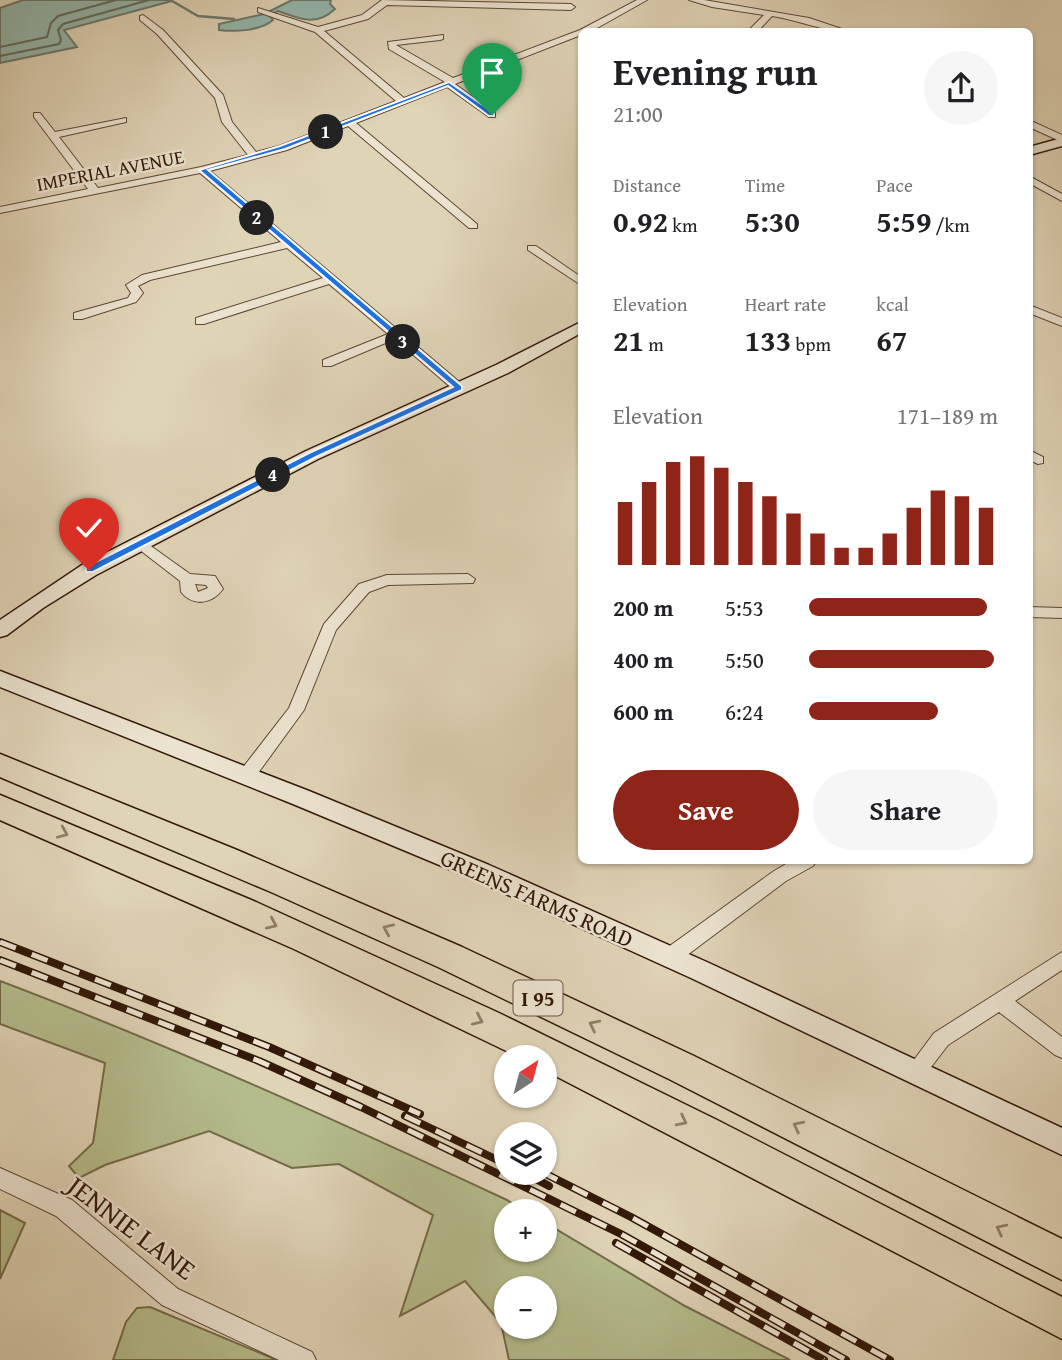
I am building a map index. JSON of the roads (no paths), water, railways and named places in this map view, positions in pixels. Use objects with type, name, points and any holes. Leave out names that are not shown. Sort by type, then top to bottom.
[{"type":"highway","name":"I 95","points":[[0,765],[292,887],[463,963],[718,1086],[1062,1260]]},
{"type":"highway","name":"I 95","points":[[0,807],[273,924],[485,1023],[718,1139],[1062,1319]]},
{"type":"main road","points":[[1033,150],[1062,141]]},
{"type":"main road","points":[[0,630],[52,592],[141,544],[312,455],[511,364],[578,329]]},
{"type":"main road","name":"GREENS FARMS ROAD","points":[[0,679],[247,775],[480,872],[671,957],[1062,1142]]},
{"type":"street","points":[[560,0],[580,13]]},
{"type":"street","name":"IMPERIAL AVENUE","points":[[590,28],[643,0]]},
{"type":"street","points":[[693,0],[729,9],[817,22],[835,28]]},
{"type":"street","points":[[729,9],[744,0]]},
{"type":"street","points":[[318,30],[364,18],[376,12],[386,1],[571,8]]},
{"type":"street","points":[[262,10],[318,30],[403,102]]},
{"type":"street","points":[[755,28],[769,15]]},
{"type":"street","points":[[143,18],[160,32],[220,97],[227,122],[254,156]]},
{"type":"street","points":[[589,19],[598,24]]},
{"type":"street","name":"IMPERIAL AVENUE","points":[[0,210],[202,170],[254,156],[350,123],[578,34]]},
{"type":"street","points":[[440,37],[396,42],[391,44],[391,47],[451,83],[492,115]]},
{"type":"street","points":[[37,116],[94,190]]},
{"type":"street","points":[[53,135],[123,120]]},
{"type":"street","points":[[350,123],[472,226]]},
{"type":"street","points":[[1033,125],[1062,141]]},
{"type":"street","points":[[202,170],[459,388]]},
{"type":"street","points":[[1033,181],[1062,198]]},
{"type":"street","points":[[78,316],[132,300],[137,293],[132,285],[146,277],[288,244]]},
{"type":"street","points":[[532,248],[578,280]]},
{"type":"street","points":[[200,321],[332,279]]},
{"type":"street","points":[[1033,311],[1062,322]]},
{"type":"street","points":[[327,363],[395,335]]},
{"type":"street","points":[[141,544],[187,579]]},
{"type":"street","points":[[247,775],[296,710],[329,628],[364,588],[387,580],[468,579]]},
{"type":"street","points":[[1033,612],[1062,613]]},
{"type":"street","points":[[671,957],[780,876],[802,864]]},
{"type":"street","points":[[915,1072],[941,1039],[1062,960]]},
{"type":"street","points":[[999,1000],[1062,1049]]},
{"type":"street","name":"JENNIE LANE","points":[[0,1178],[64,1208],[170,1297],[304,1360]]},
{"type":"water","points":[[23,0],[172,1],[64,30],[77,47],[0,63],[0,8]]},
{"type":"water","points":[[292,0],[331,0],[330,4],[335,9],[314,20],[301,19],[278,11],[269,15],[273,20],[268,24],[254,29],[219,30],[219,24],[264,14]]},
{"type":"waterway","points":[[172,1],[198,16],[234,19]]},
{"type":"railway","points":[[0,942],[269,1047],[420,1114]]},
{"type":"railway","points":[[0,960],[259,1061],[361,1107],[621,1234],[846,1360]]},
{"type":"railway","points":[[405,1116],[494,1158]]},
{"type":"railway","points":[[557,1180],[631,1217],[890,1360]]},
{"type":"railway","points":[[616,1243],[824,1360]]}]
